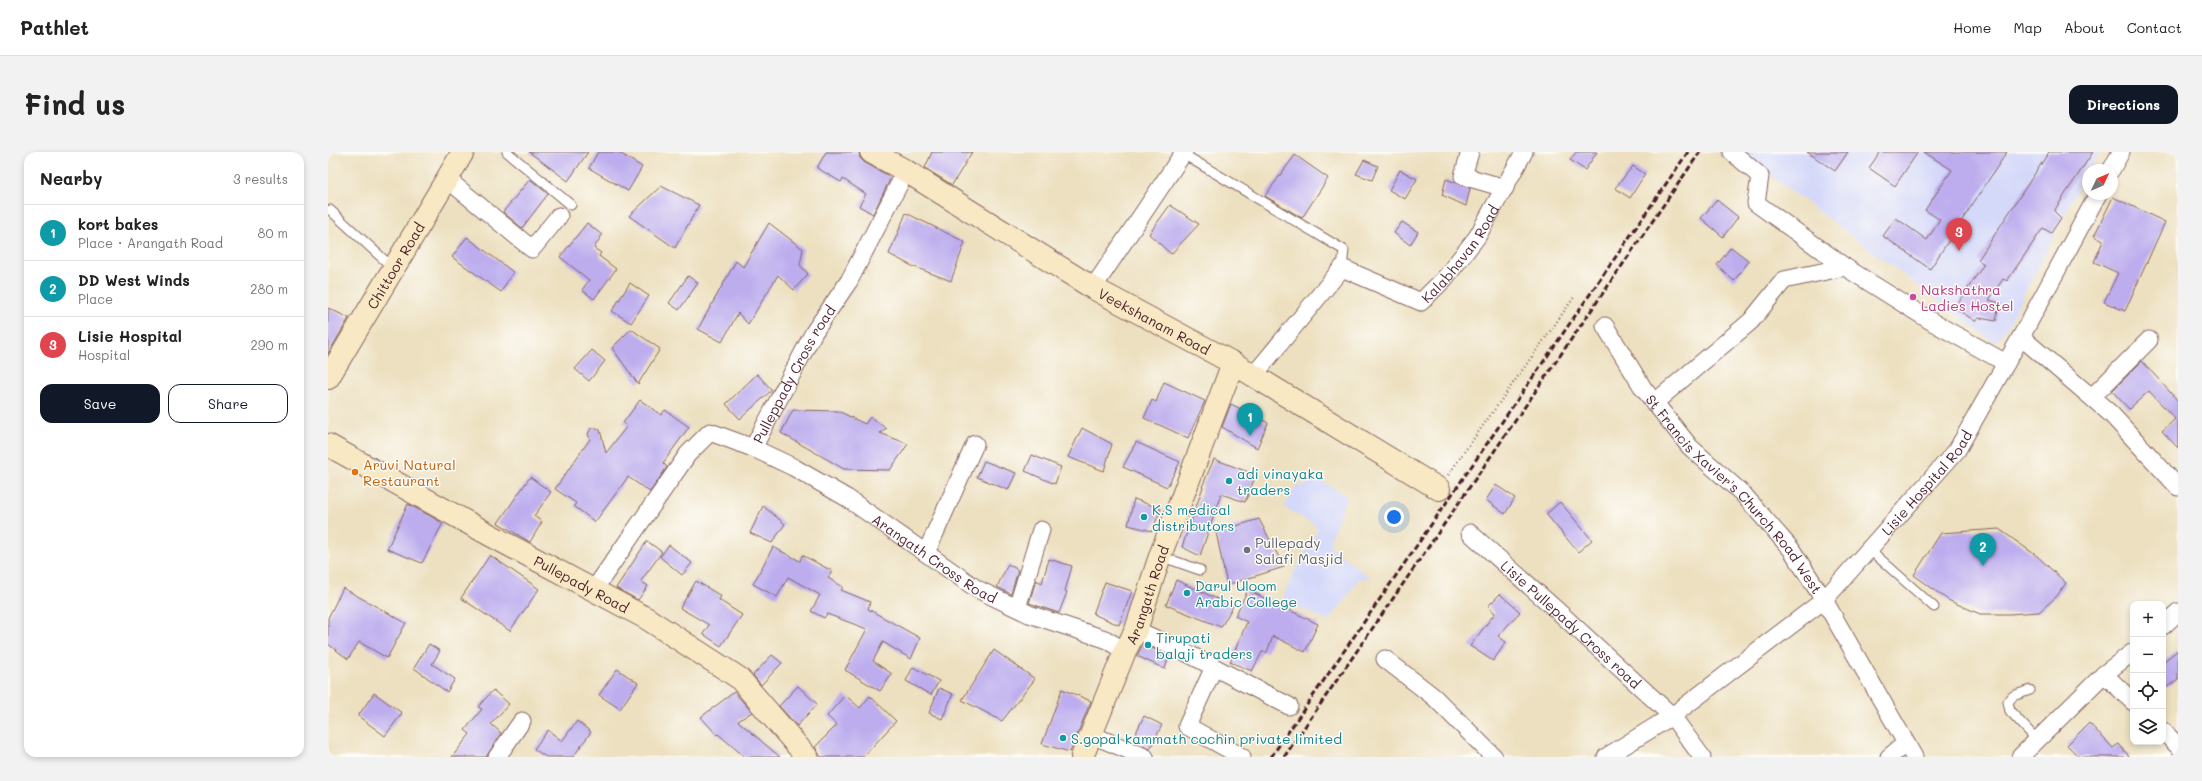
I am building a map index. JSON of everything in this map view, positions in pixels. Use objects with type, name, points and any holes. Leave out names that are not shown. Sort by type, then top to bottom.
[{"type":"street","name":"Chittoor Road","points":[[328,377],[463,152]]},
{"type":"street","name":"Veekshanam Road","points":[[871,152],[906,171],[1093,288],[1254,375],[1439,489]]},
{"type":"street","points":[[1470,152],[1463,176],[1505,188]]},
{"type":"street","name":"Kalabhavan Road","points":[[1342,268],[1421,302],[1445,278],[1477,237],[1524,152]]},
{"type":"street","points":[[1732,152],[1760,176],[1756,203],[1844,267],[1934,323],[2006,364]]},
{"type":"street","points":[[2114,164],[2121,152]]},
{"type":"street","points":[[1093,288],[1182,153]]},
{"type":"street","name":"Pulleppady Cross road","points":[[593,591],[688,454],[710,432],[752,448],[814,332],[849,281],[906,171]]},
{"type":"street","points":[[447,179],[532,249],[565,210]]},
{"type":"street","name":"Lisie Hospital Road","points":[[1824,600],[1957,450],[2021,337],[2095,200]]},
{"type":"street","points":[[1654,403],[1751,321],[1784,280],[1844,267]]},
{"type":"street","points":[[1254,375],[1342,268]]},
{"type":"street","name":"St Francis Xavier's Church Road West","points":[[1605,326],[1642,388],[1690,447],[1744,494],[1786,543],[1824,600],[1672,716],[1606,757]]},
{"type":"street","points":[[2021,337],[2111,414],[2176,479]]},
{"type":"street","points":[[2092,397],[2149,340]]},
{"type":"street","name":"Arangath Road","points":[[1082,757],[1125,650],[1136,630],[1160,556],[1233,363]]},
{"type":"street","points":[[926,553],[975,444]]},
{"type":"street","name":"Pullepady Road","points":[[328,445],[593,591],[646,618],[739,678],[796,753]]},
{"type":"street","name":"Arangath Cross Road","points":[[752,448],[793,467],[847,498],[912,545],[926,553],[977,589],[1029,614],[1105,639],[1125,650]]},
{"type":"street","points":[[1017,608],[1041,530]]},
{"type":"street","name":"Lisie Pullepady Cross road","points":[[1470,533],[1672,716]]},
{"type":"street","points":[[1824,600],[1910,750],[1889,757]]},
{"type":"street","points":[[2166,623],[2178,612]]},
{"type":"street","points":[[1136,630],[1214,667],[1289,706]]},
{"type":"street","points":[[2031,751],[2104,674],[2130,654]]},
{"type":"street","points":[[1385,659],[1434,697],[1494,757]]},
{"type":"street","points":[[1214,667],[1187,726],[1242,757]]},
{"type":"street","points":[[2104,674],[2130,699]]},
{"type":"street","points":[[1672,716],[1702,757]]},
{"type":"street","points":[[497,757],[522,721]]},
{"type":"street","points":[[1094,730],[1099,738],[1145,757]]},
{"type":"street","points":[[2166,734],[2178,746]]},
{"type":"lane","points":[[507,152],[565,210]]},
{"type":"lane","points":[[1182,153],[1344,250],[1342,268]]},
{"type":"lane","points":[[330,210],[393,268]]},
{"type":"lane","points":[[1869,549],[1934,607]]},
{"type":"lane","points":[[1160,556],[1200,570]]},
{"type":"lane","points":[[2030,690],[2013,696],[2008,702],[2010,710],[2031,751]]},
{"type":"path","points":[[1439,489],[1520,370],[1575,296]]},
{"type":"shaded area","points":[[1739,152],[2100,152],[2093,164],[2082,164],[2082,182],[2008,326],[1995,343]]},
{"type":"shaded area","points":[[1312,475],[1347,496],[1330,540],[1331,546],[1370,578],[1359,579],[1341,606],[1328,621],[1282,600],[1296,568],[1317,531],[1316,526],[1284,507],[1296,485],[1303,487]]},
{"type":"building","points":[[529,152],[588,152],[568,181]]},
{"type":"building","points":[[598,152],[618,152],[642,167],[628,191],[589,168]]},
{"type":"building","points":[[826,152],[859,152],[860,158],[865,163],[891,177],[873,214],[859,206],[866,194],[843,179],[841,182],[817,168]]},
{"type":"building","points":[[932,152],[972,152],[952,185],[925,168]]},
{"type":"building","points":[[1576,152],[1597,152],[1585,170],[1570,160]]},
{"type":"building","points":[[1807,152],[1848,152],[1835,171]]},
{"type":"building","points":[[1880,152],[1918,152],[1895,186],[1869,168]]},
{"type":"building","points":[[1924,152],[2007,152],[1930,269],[1883,236],[1896,218],[1927,240],[1940,220],[1925,210],[1952,170]]},
{"type":"building","points":[[2049,152],[2093,152],[2085,164],[2082,164],[2082,169],[2054,211],[2061,218],[2051,233],[2043,228],[2007,281],[2003,279],[1989,300],[1999,303],[1996,321],[1979,318],[1975,321],[1955,308],[1984,264],[1978,260]]},
{"type":"building","points":[[1295,155],[1328,178],[1302,218],[1265,196]]},
{"type":"building","points":[[1364,160],[1378,166],[1372,180],[1356,174]]},
{"type":"building","points":[[1633,166],[1645,174],[1630,198],[1615,188]]},
{"type":"building","points":[[1400,170],[1417,179],[1405,199],[1389,190]]},
{"type":"building","points":[[530,179],[548,194],[522,228],[503,212]]},
{"type":"building","points":[[1446,179],[1470,188],[1466,206],[1442,195]]},
{"type":"building","points":[[661,186],[699,205],[675,248],[629,216]]},
{"type":"building","points":[[2118,199],[2165,222],[2125,311],[2104,302],[2118,273],[2094,262],[2103,241],[2094,236],[2112,200]]},
{"type":"building","points":[[1717,200],[1738,217],[1723,237],[1701,218]]},
{"type":"building","points":[[1170,205],[1199,224],[1171,254],[1149,234]]},
{"type":"building","points":[[906,213],[965,242],[951,281],[912,266],[889,254]]},
{"type":"building","points":[[1402,222],[1418,232],[1410,245],[1394,233]]},
{"type":"building","points":[[587,223],[602,235],[594,248],[601,253],[599,256],[616,269],[594,299],[582,290],[589,280],[560,257]]},
{"type":"building","points":[[769,223],[803,249],[800,265],[808,274],[794,290],[778,275],[748,324],[738,313],[722,342],[698,329],[736,261],[743,267]]},
{"type":"building","points":[[467,237],[513,272],[501,292],[452,257]]},
{"type":"building","points":[[1731,247],[1749,261],[1734,281],[1717,265]]},
{"type":"building","points":[[688,276],[698,283],[679,310],[669,303]]},
{"type":"building","points":[[630,283],[649,296],[631,323],[612,311]]},
{"type":"building","points":[[328,308],[349,318],[328,354]]},
{"type":"building","points":[[631,329],[660,349],[638,384],[612,348]]},
{"type":"building","points":[[592,350],[605,361],[589,381],[575,369]]},
{"type":"building","points":[[2142,361],[2178,401],[2178,448],[2162,431],[2175,419],[2149,391],[2129,409],[2112,391]]},
{"type":"building","points":[[757,374],[772,390],[740,419],[726,404]]},
{"type":"building","points":[[1164,382],[1205,401],[1188,438],[1144,418],[1152,400],[1156,402]]},
{"type":"building","points":[[640,400],[661,415],[665,410],[689,427],[663,463],[667,467],[650,492],[628,477],[595,522],[574,506],[576,503],[555,489],[590,439],[588,434],[591,428],[597,428],[600,430],[606,453],[627,426],[623,423]]},
{"type":"building","points":[[1231,404],[1268,423],[1257,448],[1222,427]]},
{"type":"building","points":[[793,410],[838,411],[865,424],[870,417],[886,428],[880,433],[908,444],[890,470],[844,469],[781,433]]},
{"type":"building","points":[[1082,428],[1112,444],[1104,471],[1068,457]]},
{"type":"building","points":[[1136,442],[1180,462],[1167,487],[1123,467]]},
{"type":"building","points":[[1032,455],[1061,467],[1055,484],[1025,471]]},
{"type":"building","points":[[1214,459],[1256,475],[1245,502],[1221,494],[1200,556],[1182,547],[1202,487]]},
{"type":"building","points":[[984,461],[1016,473],[1008,490],[977,477]]},
{"type":"building","points":[[530,477],[551,492],[534,516],[542,522],[530,542],[498,523]]},
{"type":"building","points":[[1496,485],[1515,498],[1505,514],[1486,500]]},
{"type":"building","name":"K.S medical distributors","points":[[1134,499],[1161,509],[1152,531],[1128,525]]},
{"type":"building","points":[[1560,502],[1592,540],[1578,552],[1546,514]]},
{"type":"building","points":[[408,504],[443,523],[422,563],[387,549]]},
{"type":"building","points":[[763,506],[785,524],[772,543],[750,533]]},
{"type":"building","name":"Pullepady Salafi Masjid","points":[[1259,519],[1284,567],[1227,585],[1216,532]]},
{"type":"building","points":[[1999,529],[2037,556],[2066,583],[2057,596],[2039,612],[1980,614],[1948,600],[1914,575],[1941,533]]},
{"type":"building","points":[[647,541],[662,552],[641,581],[648,586],[638,600],[616,588]]},
{"type":"building","points":[[669,545],[692,563],[682,575],[660,557]]},
{"type":"building","points":[[773,547],[800,561],[802,555],[832,571],[828,578],[843,587],[841,590],[870,602],[868,609],[920,638],[911,659],[883,642],[873,661],[892,674],[880,691],[845,670],[867,629],[827,614],[824,618],[811,611],[820,595],[788,577],[777,597],[753,584]]},
{"type":"building","points":[[490,555],[539,589],[510,631],[461,598]]},
{"type":"building","points":[[1049,559],[1072,566],[1065,591],[1067,592],[1059,613],[1029,603],[1036,580],[1042,583]]},
{"type":"building","points":[[1008,564],[1018,570],[1011,594],[997,587]]},
{"type":"building","name":"Darul Uloom Arabic College","points":[[1176,580],[1233,606],[1221,627],[1166,605]]},
{"type":"building","points":[[696,581],[721,596],[719,600],[742,615],[721,646],[703,634],[709,625],[680,608]]},
{"type":"building","points":[[1105,582],[1132,591],[1119,625],[1093,614]]},
{"type":"building","points":[[343,588],[406,623],[387,658],[359,642],[348,659],[328,644],[328,618]]},
{"type":"building","points":[[1248,590],[1318,624],[1305,652],[1273,636],[1267,652],[1262,652],[1252,671],[1230,662],[1247,622],[1235,616]]},
{"type":"building","points":[[1500,594],[1520,612],[1498,636],[1506,642],[1493,661],[1470,646],[1495,613],[1488,606]]},
{"type":"building","points":[[429,644],[440,651],[432,664],[455,679],[447,692],[414,668]]},
{"type":"building","name":"Tirupati balaji traders","points":[[1143,644],[1169,656],[1165,669],[1137,656]]},
{"type":"building","points":[[994,650],[1035,679],[1002,721],[962,700]]},
{"type":"building","points":[[2178,650],[2178,679],[2166,688],[2166,673],[2166,660]]},
{"type":"building","points":[[772,655],[782,663],[761,685],[753,675]]},
{"type":"building","points":[[913,667],[939,681],[931,695],[906,681]]},
{"type":"building","points":[[617,669],[638,683],[620,709],[599,695]]},
{"type":"building","points":[[798,686],[817,704],[797,726],[779,706]]},
{"type":"building","points":[[939,688],[953,694],[942,719],[929,713]]},
{"type":"building","points":[[1062,689],[1091,701],[1070,752],[1042,744]]},
{"type":"building","points":[[493,690],[509,704],[491,724],[501,733],[486,757],[452,757],[470,734],[465,730],[482,709],[478,707]]},
{"type":"building","points":[[734,692],[752,712],[738,721],[780,757],[745,757],[718,734],[717,735],[701,717]]},
{"type":"building","points":[[374,693],[402,713],[385,736],[358,716]]},
{"type":"building","points":[[845,695],[860,708],[870,696],[896,721],[863,757],[821,757],[815,747],[837,725],[827,716]]},
{"type":"building","points":[[1144,716],[1162,725],[1150,749],[1132,741]]},
{"type":"building","points":[[577,721],[591,732],[573,757],[546,757],[534,749],[548,730],[562,741]]},
{"type":"building","points":[[2089,723],[2113,748],[2118,744],[2130,757],[2079,757],[2067,745]]},
{"type":"railway","points":[[1271,757],[1688,152]]},
{"type":"railway","points":[[1284,757],[1700,152]]},
{"type":"place","name":"Lisie Hospital","points":[[1959,251]]},
{"type":"place","name":"Nakshathra Ladies Hostel","points":[[1913,297]]},
{"type":"place","name":"kort bakes","points":[[1250,436]]},
{"type":"place","name":"Aruvi Natural Restaurant","points":[[355,472]]},
{"type":"place","name":"adi vinayaka traders","points":[[1229,481]]},
{"type":"place","name":"K.S medical distributors","points":[[1144,517]]},
{"type":"place","name":"Pullepady Salafi Masjid","points":[[1247,550]]},
{"type":"place","name":"DD West Winds","points":[[1983,566]]},
{"type":"place","name":"Darul Uloom Arabic College","points":[[1187,593]]},
{"type":"place","name":"Tirupati balaji traders","points":[[1148,645]]},
{"type":"place","name":"S.gopal kammath cochin private limited","points":[[1063,738]]}]
